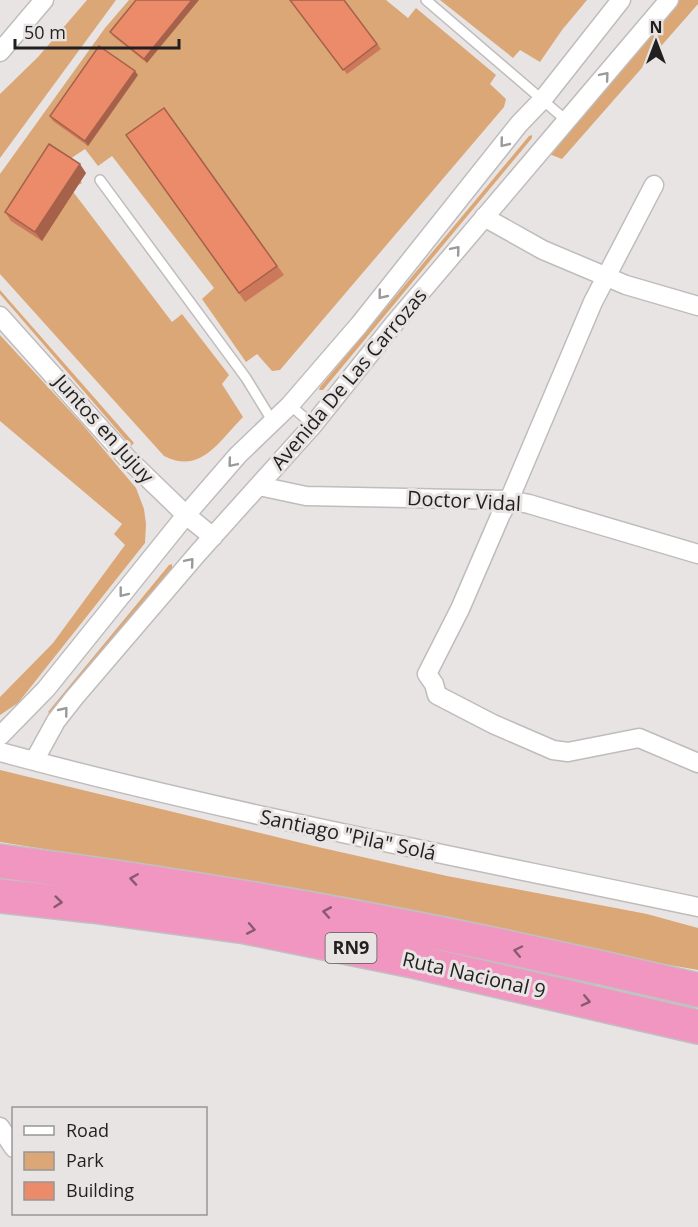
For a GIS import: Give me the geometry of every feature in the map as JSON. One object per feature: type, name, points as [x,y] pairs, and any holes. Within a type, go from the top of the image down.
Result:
[{"type":"highway","name":"Ruta Nacional 9","points":[[0,861],[116,876],[368,920],[698,990]]},
{"type":"highway","name":"Ruta Nacional 9","points":[[0,896],[246,927],[408,960],[698,1027]]},
{"type":"street","points":[[0,52],[44,0]]},
{"type":"street","name":"Avenida De Las Carrozas","points":[[0,736],[46,689],[186,515],[238,455],[290,405],[359,325],[621,0]]},
{"type":"street","name":"Avenida De Las Carrozas","points":[[34,761],[56,721],[68,706],[313,425],[393,325],[669,0]]},
{"type":"street","points":[[654,184],[593,302],[509,500],[460,609],[427,674],[434,684],[437,695],[493,724],[553,750],[568,753],[639,738],[698,763]]},
{"type":"street","points":[[484,217],[543,250],[626,285],[698,306]]},
{"type":"street","name":"Juntos en Jujuy","points":[[0,316],[127,458],[186,515],[213,537]]},
{"type":"street","name":"Doctor Vidal","points":[[259,486],[306,496],[509,500],[698,554]]},
{"type":"street","name":"Santiago \"Pila\" Solá","points":[[0,752],[200,802],[474,862],[698,907]]},
{"type":"street","points":[[0,1127],[12,1145]]},
{"type":"lane","points":[[426,0],[567,121]]},
{"type":"lane","points":[[100,180],[246,378],[273,422]]},
{"type":"lane","points":[[290,405],[313,425]]},
{"type":"green space","points":[[87,0],[116,0],[0,158],[0,94],[38,57]]},
{"type":"green space","points":[[129,0],[386,0],[408,18],[416,8],[496,75],[490,84],[506,99],[504,107],[280,370],[272,371],[257,354],[246,362],[202,299],[214,288],[112,156],[98,166],[85,149],[67,161],[82,183],[71,189],[172,322],[182,314],[229,375],[222,384],[243,417],[208,453],[189,461],[177,461],[164,456],[0,274],[0,174],[105,28]]},
{"type":"green space","points":[[440,0],[587,0],[540,62],[520,50],[513,58]]},
{"type":"green space","points":[[679,0],[698,0],[698,4],[562,159],[544,152]]},
{"type":"green space","points":[[532,135],[532,138],[323,390],[319,390],[529,136]]},
{"type":"green space","points":[[0,290],[134,443],[131,446],[0,294]]},
{"type":"green space","points":[[0,335],[83,425],[136,488],[144,509],[146,524],[145,543],[18,703],[0,715],[0,697],[53,643],[125,545],[114,534],[122,524],[0,421]]},
{"type":"green space","points":[[172,564],[172,568],[50,714],[48,712]]},
{"type":"green space","points":[[0,770],[318,847],[447,876],[647,914],[698,928],[698,970],[617,956],[310,892],[0,842]]},
{"type":"building","points":[[136,0],[192,0],[144,59],[110,32]]},
{"type":"building","points":[[290,0],[344,0],[377,44],[343,70]]},
{"type":"building","points":[[99,46],[135,71],[85,141],[50,116]]},
{"type":"building","points":[[164,108],[277,266],[239,293],[126,135]]},
{"type":"building","points":[[49,144],[80,164],[35,232],[5,212]]}]
